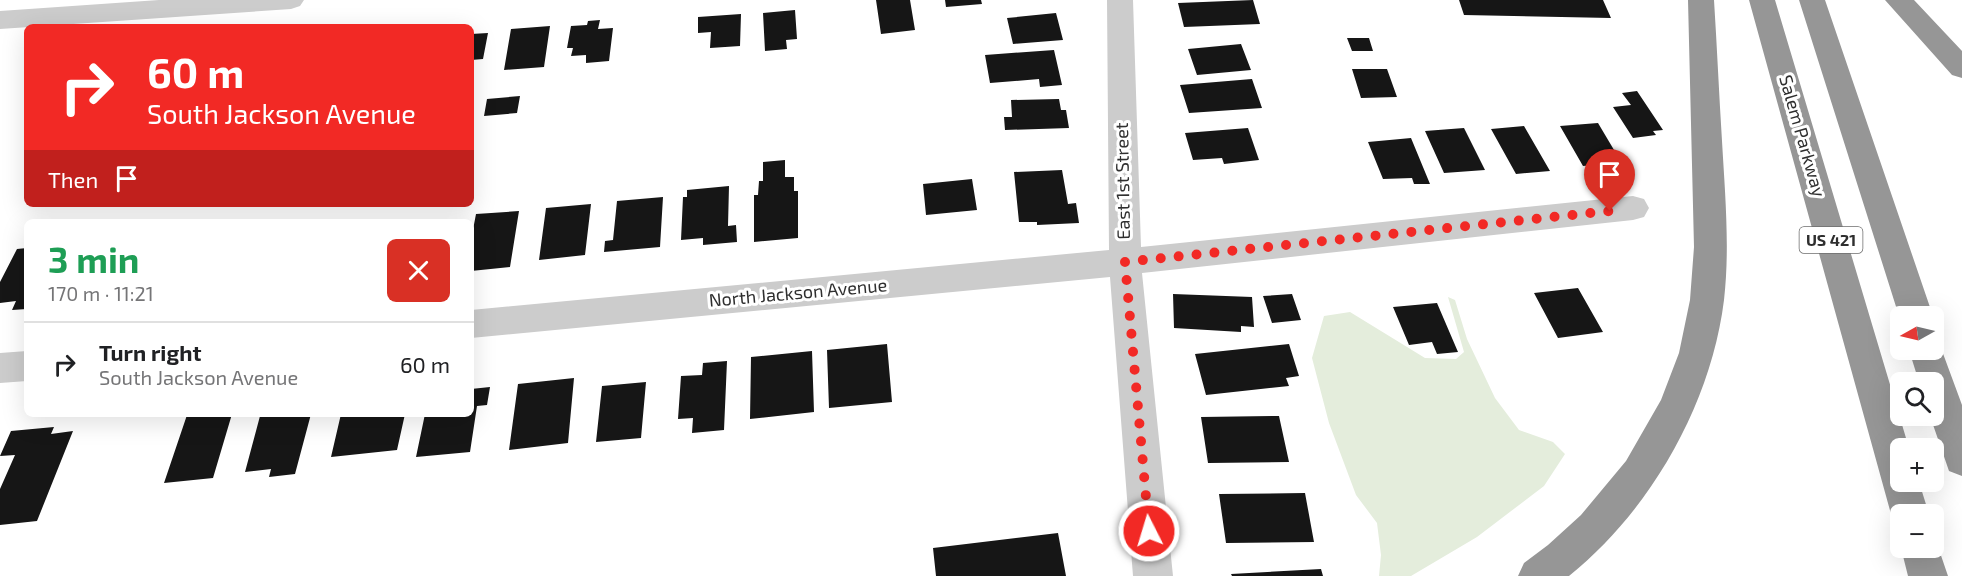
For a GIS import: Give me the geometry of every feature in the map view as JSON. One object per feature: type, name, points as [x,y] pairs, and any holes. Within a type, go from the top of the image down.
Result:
[{"type":"highway","points":[[1538,576],[1582,541],[1641,471],[1666,428],[1685,387],[1698,344],[1707,301],[1710,217],[1701,0]]},
{"type":"highway","name":"Salem Parkway","points":[[1762,0],[1890,443]]},
{"type":"highway","name":"US 421","points":[[1812,0],[1913,306]]},
{"type":"highway","points":[[1898,0],[1962,68]]},
{"type":"highway","points":[[1929,360],[1962,459]]},
{"type":"highway","points":[[1923,558],[1928,576]]},
{"type":"street","points":[[0,20],[291,0]]},
{"type":"street","name":"East 1st Street","points":[[1120,0],[1125,262],[1153,576]]},
{"type":"street","name":"North Jackson Avenue","points":[[474,324],[1125,262],[1634,208]]},
{"type":"street","points":[[0,368],[24,366]]},
{"type":"green space","points":[[1448,297],[1455,300],[1467,339],[1495,398],[1519,430],[1553,442],[1565,454],[1544,486],[1477,537],[1411,576],[1379,576],[1381,555],[1377,523],[1356,495],[1329,423],[1312,358],[1324,316],[1350,312],[1425,358],[1456,359],[1464,352]]},
{"type":"building","points":[[876,0],[910,0],[915,30],[881,34]]},
{"type":"building","points":[[945,0],[981,0],[982,4],[946,7]]},
{"type":"building","points":[[1253,0],[1260,24],[1184,27],[1178,3]]},
{"type":"building","points":[[1459,0],[1603,0],[1611,18],[1464,15]]},
{"type":"building","points":[[795,10],[797,39],[786,40],[787,49],[765,51],[763,13]]},
{"type":"building","points":[[1056,13],[1063,40],[1013,44],[1007,18]]},
{"type":"building","points":[[741,14],[740,46],[710,48],[711,32],[698,33],[698,17]]},
{"type":"building","points":[[600,20],[598,29],[613,28],[609,61],[586,63],[586,55],[571,56],[573,48],[567,48],[571,26],[587,25],[588,21]]},
{"type":"building","points":[[550,26],[544,67],[504,70],[511,29]]},
{"type":"building","points":[[488,33],[483,59],[474,60],[474,34]]},
{"type":"building","points":[[1347,38],[1369,38],[1373,51],[1352,51]]},
{"type":"building","points":[[1241,44],[1251,70],[1197,75],[1188,49]]},
{"type":"building","points":[[1054,50],[1062,85],[1040,87],[1039,79],[990,83],[985,55]]},
{"type":"building","points":[[1352,69],[1387,69],[1397,97],[1361,98]]},
{"type":"building","points":[[1252,79],[1262,108],[1189,113],[1180,85]]},
{"type":"building","points":[[1637,91],[1663,130],[1653,131],[1656,135],[1633,138],[1613,107],[1631,105],[1622,93]]},
{"type":"building","points":[[520,96],[517,113],[484,116],[487,99]]},
{"type":"building","points":[[1059,99],[1061,110],[1066,110],[1069,128],[1005,130],[1004,117],[1012,117],[1011,100]]},
{"type":"building","points":[[1598,123],[1617,155],[1602,156],[1606,164],[1583,166],[1560,126]]},
{"type":"building","points":[[1524,126],[1550,171],[1516,174],[1491,129]]},
{"type":"building","points":[[1248,128],[1259,160],[1224,164],[1222,158],[1193,160],[1185,133]]},
{"type":"building","points":[[1464,128],[1485,170],[1444,173],[1425,131]]},
{"type":"building","points":[[1411,138],[1430,184],[1414,184],[1412,178],[1383,179],[1368,142]]},
{"type":"building","points":[[785,160],[785,177],[794,177],[794,191],[798,191],[798,238],[754,242],[754,195],[758,195],[759,181],[763,181],[763,162]]},
{"type":"building","points":[[1062,170],[1068,204],[1076,203],[1079,223],[1037,225],[1037,222],[1019,222],[1014,172]]},
{"type":"building","points":[[972,179],[977,210],[926,215],[923,184]]},
{"type":"building","points":[[729,186],[728,226],[736,225],[737,242],[703,245],[703,238],[681,240],[683,197],[687,197],[687,190]]},
{"type":"building","points":[[663,197],[660,247],[604,252],[605,241],[613,240],[617,201]]},
{"type":"building","points":[[591,204],[585,255],[539,260],[546,208]]},
{"type":"building","points":[[519,211],[510,267],[474,271],[476,214]]},
{"type":"building","points":[[24,248],[24,309],[12,310],[16,301],[0,303],[0,282],[17,249]]},
{"type":"building","points":[[1578,288],[1603,332],[1558,338],[1534,293]]},
{"type":"building","points":[[1173,294],[1252,297],[1254,327],[1241,326],[1241,332],[1174,328]]},
{"type":"building","points":[[1292,294],[1301,320],[1272,323],[1263,296]]},
{"type":"building","points":[[1437,303],[1458,352],[1437,354],[1432,342],[1409,345],[1393,307]]},
{"type":"building","points":[[887,344],[892,402],[829,408],[827,350]]},
{"type":"building","points":[[1289,344],[1299,376],[1286,378],[1289,386],[1206,395],[1195,354]]},
{"type":"building","points":[[812,351],[814,412],[750,419],[751,357]]},
{"type":"building","points":[[727,361],[724,430],[692,433],[693,418],[678,419],[681,376],[702,375],[703,363]]},
{"type":"building","points":[[574,378],[568,443],[509,450],[518,384]]},
{"type":"building","points":[[646,382],[641,438],[596,442],[602,386]]},
{"type":"building","points":[[490,387],[487,405],[477,406],[470,452],[416,457],[424,417],[474,417],[474,389]]},
{"type":"building","points":[[1279,416],[1289,462],[1208,463],[1201,417]]},
{"type":"building","points":[[186,417],[231,417],[213,478],[164,483]]},
{"type":"building","points":[[260,417],[310,417],[295,474],[269,477],[271,469],[245,472]]},
{"type":"building","points":[[340,417],[404,417],[397,450],[331,457]]},
{"type":"building","points":[[54,427],[51,434],[73,431],[37,521],[0,525],[0,489],[15,455],[0,456],[11,431]]},
{"type":"building","points":[[1305,493],[1314,542],[1226,543],[1219,494]]},
{"type":"building","points":[[1058,533],[1066,576],[936,576],[933,548]]},
{"type":"building","points":[[1321,569],[1323,576],[1232,576],[1231,574]]},
{"type":"route","points":[[1149,531],[1125,262],[1610,211]]}]
